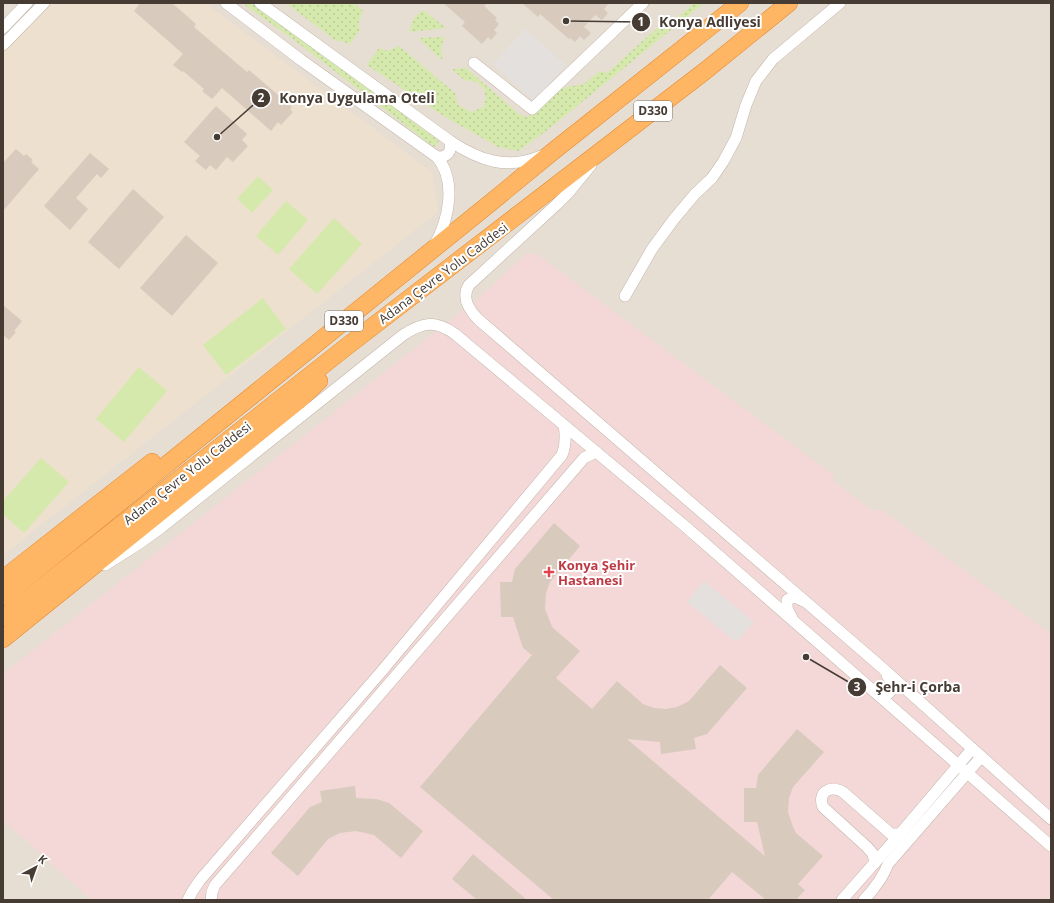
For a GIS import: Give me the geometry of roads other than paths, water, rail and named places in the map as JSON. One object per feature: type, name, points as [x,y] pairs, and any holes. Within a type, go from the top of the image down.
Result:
[{"type":"highway","name":"Adana Çevre Yolu Caddesi","points":[[3,597],[432,251],[551,153],[740,3]]},
{"type":"highway","name":"Adana Çevre Yolu Caddesi","points":[[3,618],[346,347],[602,151],[789,3]]},
{"type":"highway","points":[[3,579],[244,390],[272,370],[317,343]]},
{"type":"highway","points":[[3,638],[75,582],[312,390],[346,347]]},
{"type":"street","points":[[3,28],[27,3]]},
{"type":"street","points":[[3,45],[44,3]]},
{"type":"street","points":[[226,3],[301,60],[437,157],[444,165],[448,189],[448,203],[443,226],[432,251]]},
{"type":"street","points":[[260,3],[450,141],[469,153],[484,159],[502,163],[528,161],[551,153]]},
{"type":"street","points":[[474,63],[532,109],[642,3]]},
{"type":"street","points":[[625,296],[652,249],[674,219],[695,194],[712,178],[723,162],[736,138],[746,105],[756,81],[773,59],[840,3]]},
{"type":"street","points":[[437,157],[446,156],[450,152],[452,148],[450,141]]},
{"type":"street","points":[[602,151],[569,192],[469,285],[465,295],[468,306],[478,320],[809,604],[1051,819]]},
{"type":"street","points":[[75,582],[120,556],[162,527],[403,335],[418,326],[437,324],[450,331],[686,527],[1051,846]]},
{"type":"street","points":[[188,900],[200,880],[380,672],[562,455],[565,448],[566,435],[564,425]]},
{"type":"street","points":[[211,900],[215,885],[584,458],[596,452]]},
{"type":"street","points":[[793,620],[787,608],[787,600],[791,597],[797,598],[809,604]]},
{"type":"street","points":[[872,689],[882,695],[886,695],[892,690],[893,686],[891,681],[879,665]]},
{"type":"street","points":[[842,900],[972,749]]},
{"type":"street","points":[[864,900],[885,873],[888,864],[981,757]]},
{"type":"street","points":[[875,863],[873,854],[823,807],[821,801],[822,796],[827,790],[831,788],[843,792],[891,834],[900,834]]},
{"type":"place","name":"Konya Adliyesi","points":[[566,21]]},
{"type":"place","name":"Konya Uygulama Oteli","points":[[217,137]]},
{"type":"place","name":"Konya Şehir Hastanesi","points":[[549,572]]},
{"type":"place","name":"Şehr-i Çorba","points":[[806,657]]}]
